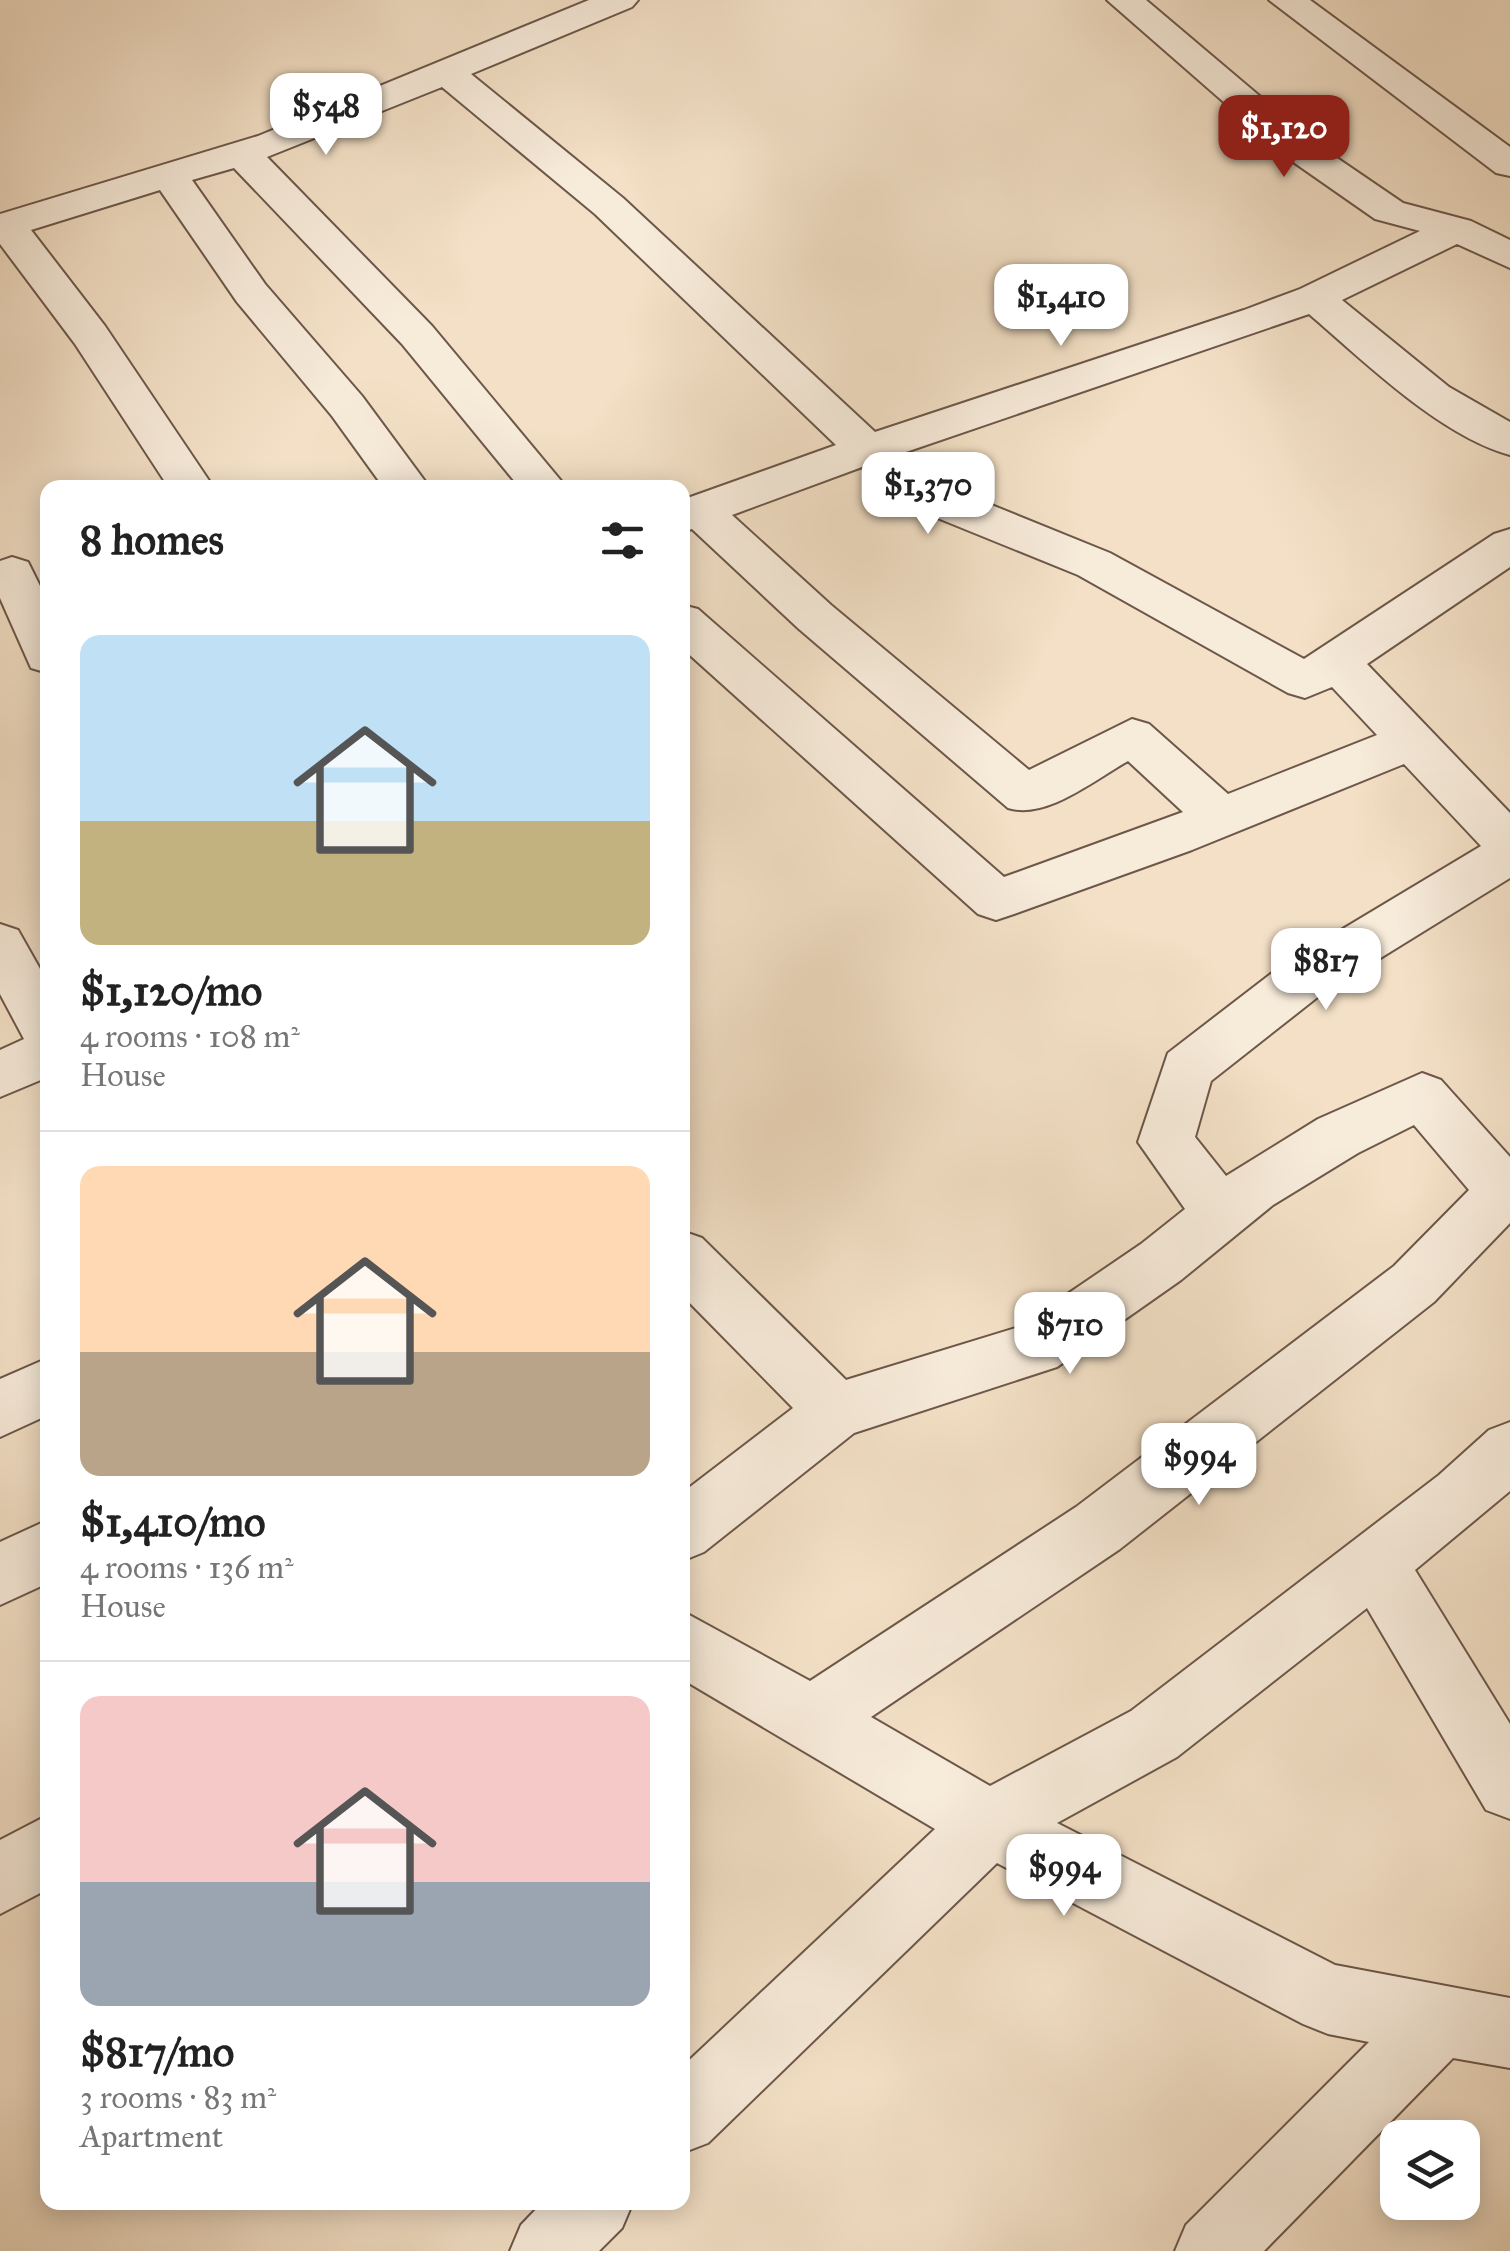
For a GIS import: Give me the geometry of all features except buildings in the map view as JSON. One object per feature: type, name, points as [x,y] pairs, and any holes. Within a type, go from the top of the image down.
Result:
[{"type":"street","points":[[187,480],[90,335],[3,226],[241,153],[620,0]]},
{"type":"street","points":[[1125,0],[1302,152],[1389,212],[1474,194]]},
{"type":"street","points":[[1287,0],[1474,194],[1510,256]]},
{"type":"street","points":[[446,72],[609,206],[868,450],[946,504],[1094,564],[1305,681],[1510,545]]},
{"type":"street","points":[[241,153],[418,335],[500,439],[538,480]]},
{"type":"street","points":[[169,175],[251,292],[347,406],[402,480]]},
{"type":"street","points":[[692,515],[868,450],[1084,380],[1314,298],[1474,194]]},
{"type":"street","points":[[1314,298],[1434,397],[1510,441]]},
{"type":"street","points":[[692,515],[1025,795],[1132,737],[1221,817]]},
{"type":"street","points":[[20,574],[40,633]]},
{"type":"street","points":[[690,628],[996,900],[1412,741]]},
{"type":"street","points":[[1337,662],[1510,845]]},
{"type":"street","points":[[1222,1213],[1166,1142],[1186,1069],[1300,980],[1510,853]]},
{"type":"street","points":[[0,946],[40,1018]]},
{"type":"street","points":[[0,1074],[40,1056]]},
{"type":"street","points":[[690,1525],[836,1411],[1036,1348],[1161,1262],[1252,1188],[1338,1136],[1422,1096],[1506,1187],[1414,1284],[1098,1528],[813,1717]]},
{"type":"street","points":[[690,1264],[836,1411]]},
{"type":"street","points":[[0,1410],[40,1389]]},
{"type":"street","points":[[690,2110],[990,1823],[1154,1734],[1461,1496],[1510,1450]]},
{"type":"street","points":[[0,1576],[40,1554]]},
{"type":"street","points":[[1375,1562],[1510,1786]]},
{"type":"street","points":[[690,1647],[768,1696],[813,1717],[881,1763],[1124,1897],[1328,1999],[1510,2033]]},
{"type":"street","points":[[0,1880],[40,1854]]},
{"type":"street","points":[[1212,2251],[1439,2022]]},
{"type":"street","points":[[547,2251],[588,2210]]}]
